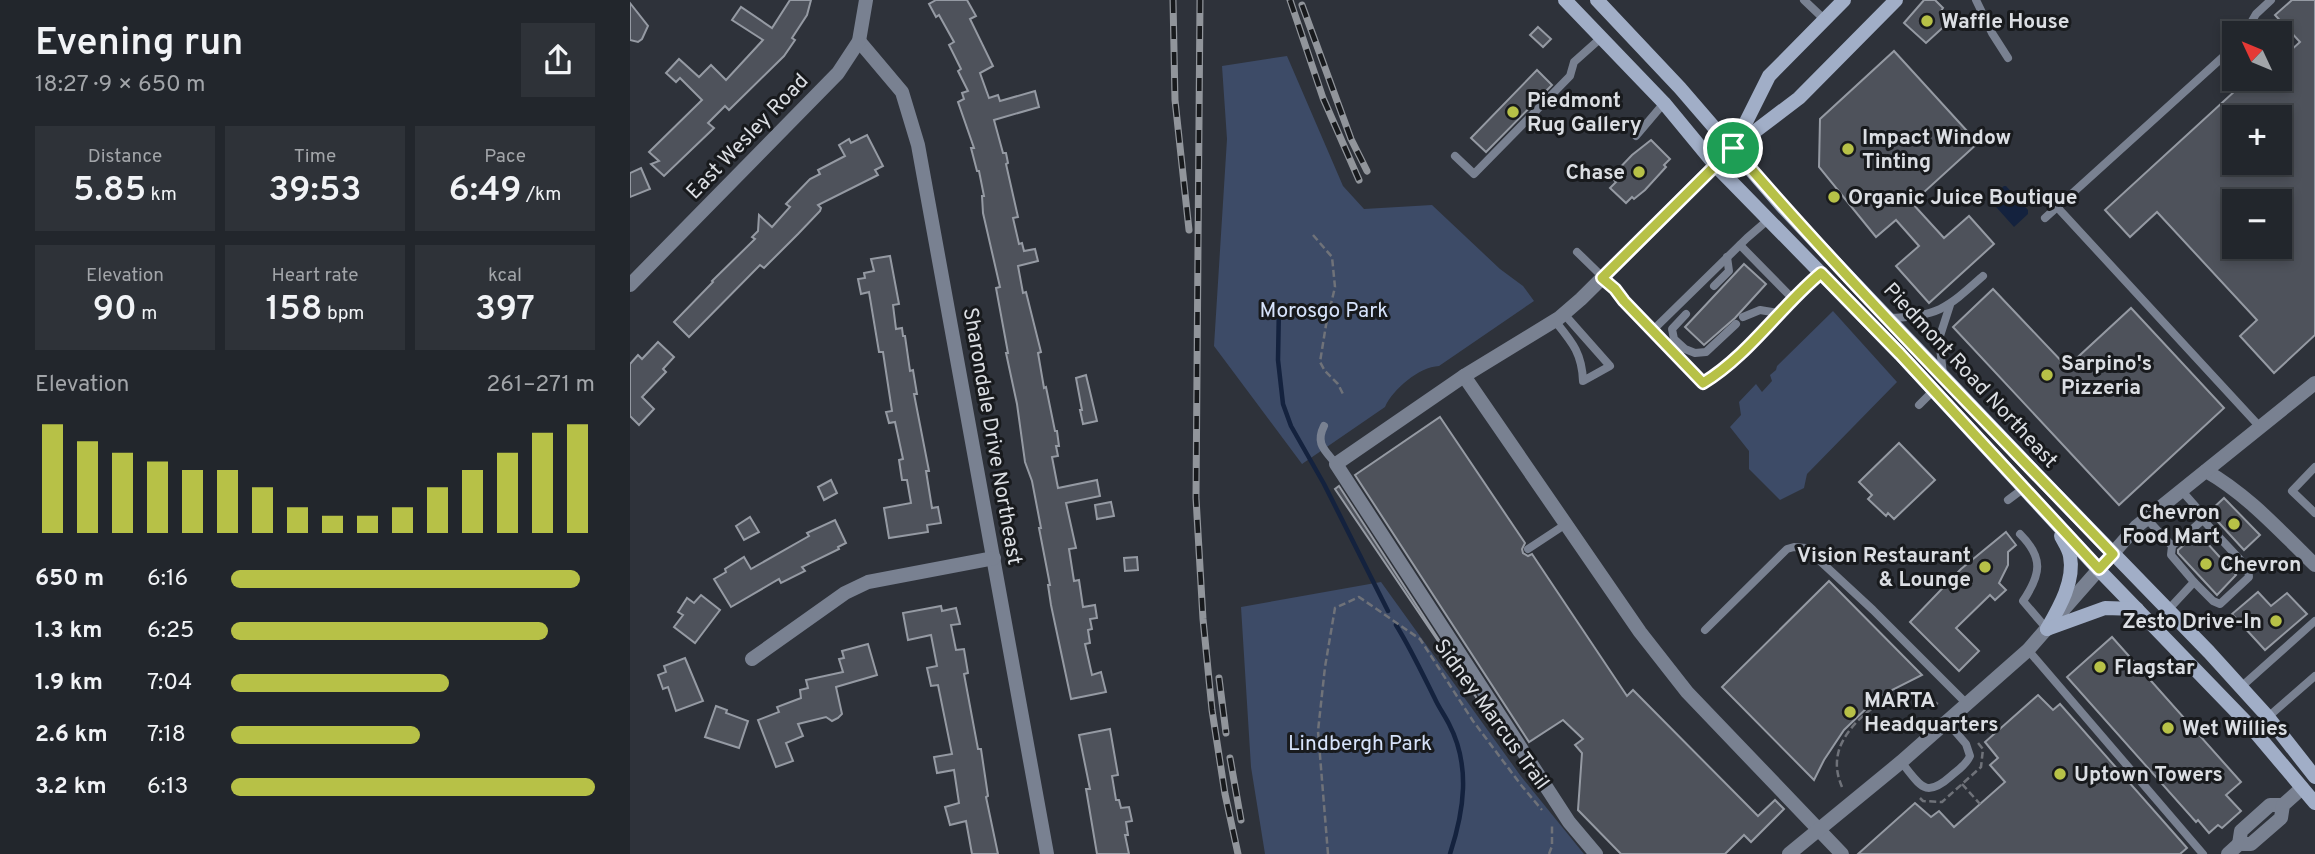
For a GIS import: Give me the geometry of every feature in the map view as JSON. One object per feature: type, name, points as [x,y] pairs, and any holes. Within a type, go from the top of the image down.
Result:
[{"type":"main road","name":"Piedmont Road Northeast","points":[[1565,0],[1664,103],[1716,166],[1821,273],[2250,726],[2315,803]]},
{"type":"main road","name":"Piedmont Road Northeast","points":[[1597,0],[1680,88],[1781,205],[2241,687],[2315,777]]},
{"type":"main road","points":[[1733,148],[1769,76],[1844,0]]},
{"type":"main road","points":[[1733,148],[1799,98],[1896,0]]},
{"type":"main road","points":[[2047,629],[2063,600],[2070,569],[2070,555],[2055,522]]},
{"type":"main road","points":[[2047,629],[2105,608],[2137,609]]},
{"type":"street","name":"East Wesley Road","points":[[630,285],[838,73],[859,41],[866,0]]},
{"type":"street","name":"Sharondale Drive Northeast","points":[[859,41],[902,92],[918,145],[1047,854]]},
{"type":"street","points":[[1596,854],[1569,822],[1336,464],[1464,376],[1560,317],[1733,148]]},
{"type":"street","points":[[1464,376],[1670,673],[1842,854]]},
{"type":"street","points":[[1789,854],[1968,705],[2028,650],[2146,518],[2315,383]]},
{"type":"street","points":[[2206,471],[2250,501],[2315,565]]},
{"type":"street","points":[[752,659],[845,593],[868,582],[994,558]]},
{"type":"street","points":[[2228,854],[2239,844],[2241,831],[2270,805],[2283,805],[2302,788]]},
{"type":"lane","points":[[1606,0],[1618,21]]},
{"type":"lane","points":[[1804,0],[1825,20]]},
{"type":"lane","points":[[1976,0],[2008,58]]},
{"type":"lane","points":[[2252,21],[2272,0]]},
{"type":"lane","points":[[1455,156],[1474,174],[1570,76],[1574,62],[1601,37]]},
{"type":"lane","points":[[2045,218],[2222,58]]},
{"type":"lane","points":[[1636,136],[1664,103]]},
{"type":"lane","points":[[2057,207],[2260,427]]},
{"type":"lane","points":[[1653,330],[1769,219]]},
{"type":"lane","points":[[1740,245],[1793,299]]},
{"type":"lane","points":[[1577,252],[1703,383],[1729,366],[1778,313],[1821,273]]},
{"type":"lane","points":[[1714,286],[1728,271],[1727,257]]},
{"type":"lane","points":[[1888,318],[1919,317],[1950,305],[1983,276]]},
{"type":"lane","points":[[1944,377],[1939,339],[1950,305]]},
{"type":"lane","points":[[1743,317],[1760,310],[1778,313]]},
{"type":"lane","points":[[1686,314],[1672,328],[1674,339],[1685,349],[1695,353],[1706,352],[1736,324]]},
{"type":"lane","points":[[1560,317],[1610,366],[1583,381],[1583,364],[1560,317]]},
{"type":"lane","points":[[1919,404],[1933,391]]},
{"type":"lane","points":[[1324,426],[1319,436],[1322,448],[1336,464]]},
{"type":"lane","points":[[2315,467],[2292,491],[2315,513]]},
{"type":"lane","points":[[2008,500],[2024,488]]},
{"type":"lane","points":[[2181,490],[2204,516],[2203,520],[2248,568],[2249,577],[2220,604],[2213,601],[2194,582],[2171,555],[2172,547],[2203,520]]},
{"type":"lane","points":[[2146,518],[2172,547]]},
{"type":"lane","points":[[1528,549],[1566,524]]},
{"type":"lane","points":[[2020,534],[2030,544],[2039,564],[2034,585],[2023,601],[2047,629]]},
{"type":"lane","points":[[1705,630],[1787,549],[1806,548],[1873,610],[1968,705]]},
{"type":"lane","points":[[2168,610],[2194,582]]},
{"type":"lane","points":[[2241,687],[2315,621]]},
{"type":"lane","points":[[2028,650],[2203,854]]},
{"type":"lane","points":[[2268,717],[2315,676]]},
{"type":"lane","points":[[1901,762],[1924,787],[1933,789],[1940,786],[1966,763],[1970,756],[1966,744],[1947,722]]},
{"type":"path","points":[[1313,235],[1332,257],[1335,287],[1320,362],[1344,396]]},
{"type":"path","name":"Sidney Marcus Trail","points":[[1328,854],[1318,731],[1325,667],[1335,608],[1359,597],[1420,639],[1473,721],[1545,813]]},
{"type":"path","points":[[1842,787],[1836,764],[1839,749],[1859,718],[1887,700],[1901,695],[1913,694],[1938,704]]},
{"type":"path","points":[[1962,784],[1980,804]]},
{"type":"path","points":[[1549,854],[1552,846],[1552,822]]},
{"type":"green space","name":"Morosgo Park","points":[[1287,56],[1343,186],[1364,209],[1432,205],[1500,269],[1523,286],[1534,301],[1439,366],[1415,375],[1394,393],[1385,407],[1302,464],[1214,346],[1227,139],[1222,66]]},
{"type":"green space","points":[[1833,311],[1897,382],[1807,474],[1804,488],[1780,500],[1749,469],[1749,451],[1730,427],[1741,415],[1739,402],[1756,384],[1762,392],[1772,381],[1770,375],[1777,366]]},
{"type":"green space","name":"Lindbergh Park","points":[[1381,582],[1520,775],[1584,854],[1265,854],[1251,767],[1241,607]]},
{"type":"shaded area","points":[[2004,186],[2028,210],[2028,214],[2014,227],[1989,199]]},
{"type":"building","points":[[790,0],[811,0],[807,15],[792,38],[795,40],[784,56],[729,110],[725,106],[708,123],[714,128],[664,176],[651,164],[659,161],[649,152],[702,100],[680,78],[676,82],[666,73],[679,59],[699,77],[711,65],[726,80],[763,40],[732,20],[741,7],[772,28]]},
{"type":"building","points":[[936,0],[967,0],[976,16],[970,19],[993,66],[980,73],[989,98],[998,95],[1000,101],[1035,91],[1039,107],[994,120],[1003,153],[1006,153],[1018,217],[1013,218],[1019,244],[1022,243],[1024,251],[1035,249],[1038,261],[1018,266],[1023,293],[1026,292],[1041,352],[1038,353],[1044,388],[1046,387],[1057,431],[1058,456],[1052,457],[1058,488],[1097,480],[1100,496],[1066,503],[1076,548],[1069,549],[1074,581],[1079,580],[1083,607],[1095,605],[1097,618],[1090,619],[1090,643],[1085,644],[1092,675],[1101,672],[1106,692],[1071,699],[1051,605],[1041,528],[1032,481],[1025,462],[1006,353],[996,288],[1000,287],[983,213],[984,196],[971,148],[974,148],[958,102],[964,99],[962,93],[968,91],[949,45],[954,42],[939,15],[936,17],[929,4]]},
{"type":"building","name":"Waffle House","points":[[1924,0],[1935,0],[1943,8],[1941,11],[1951,20],[1926,43],[1904,23]]},
{"type":"building","points":[[2292,0],[2315,0],[2315,335],[2274,373],[2240,336],[2257,320],[2157,212],[2130,237],[2105,210],[2235,91],[2292,91],[2292,49],[2300,42],[2292,33],[2292,21],[2281,21],[2275,15]]},
{"type":"building","points":[[630,3],[648,26],[638,42],[630,40]]},
{"type":"building","points":[[1538,27],[1551,39],[1543,47],[1530,35]]},
{"type":"building","points":[[1894,51],[1978,143],[1912,203],[1944,238],[1969,216],[1994,244],[1929,303],[1896,266],[1919,246],[1896,220],[1876,237],[1819,167],[1820,119]]},
{"type":"building","name":"Piedmont Rug Gallery","points":[[1537,70],[1552,85],[1486,152],[1471,138]]},
{"type":"building","points":[[867,135],[883,166],[875,170],[878,175],[818,205],[820,211],[798,234],[764,268],[760,265],[689,337],[674,322],[755,239],[752,237],[758,231],[759,215],[772,227],[790,207],[786,204],[810,179],[820,174],[818,170],[845,156],[839,145],[849,139],[851,143]]},
{"type":"building","name":"Chase","points":[[1651,140],[1670,159],[1645,190],[1626,203],[1610,188],[1616,182],[1611,177]]},
{"type":"building","points":[[641,168],[650,189],[630,197],[630,173]]},
{"type":"building","points":[[890,256],[899,304],[893,305],[896,329],[902,328],[910,371],[913,370],[917,394],[914,394],[929,471],[926,471],[932,508],[938,507],[941,523],[927,525],[928,532],[889,538],[884,508],[911,503],[907,480],[902,480],[899,460],[903,459],[895,422],[889,423],[886,412],[892,411],[883,352],[879,352],[869,292],[861,294],[858,279],[865,278],[864,273],[874,271],[871,259]]},
{"type":"building","points":[[1744,264],[1766,284],[1735,318],[1704,345],[1685,327]]},
{"type":"building","points":[[1993,289],[2067,367],[2131,308],[2224,408],[2119,505],[1953,327]]},
{"type":"building","points":[[658,342],[674,357],[663,369],[666,372],[642,397],[654,409],[639,425],[630,416],[630,364],[638,355],[642,359]]},
{"type":"building","points":[[1086,375],[1097,421],[1083,424],[1076,378]]},
{"type":"building","points":[[1440,417],[1525,543],[1523,553],[1528,556],[1532,554],[1627,696],[1633,690],[1758,816],[1775,800],[1784,809],[1751,842],[1744,835],[1725,854],[1621,854],[1578,810],[1582,753],[1575,745],[1583,739],[1563,720],[1529,742],[1355,475]]},
{"type":"building","points":[[1899,443],[1935,480],[1894,519],[1888,513],[1886,516],[1868,499],[1872,495],[1859,482]]},
{"type":"building","points":[[831,480],[837,493],[824,500],[818,487]]},
{"type":"building","points":[[1339,486],[1482,706],[1335,489]]},
{"type":"building","name":"Chevron Food Mart","points":[[2224,498],[2260,535],[2244,550],[2209,512]]},
{"type":"building","points":[[1111,502],[1114,516],[1097,519],[1095,505]]},
{"type":"building","points":[[750,517],[759,532],[744,540],[736,526]]},
{"type":"building","points":[[835,520],[846,543],[838,547],[839,549],[802,567],[805,571],[781,583],[779,579],[731,607],[714,579],[726,572],[725,569],[744,557],[751,569],[809,536],[807,533]]},
{"type":"building","points":[[2006,532],[2016,545],[2008,552],[2008,565],[1999,583],[2006,590],[1995,600],[1990,595],[1956,628],[1979,651],[1959,671],[1910,622],[1961,569]]},
{"type":"building","name":"Chevron","points":[[2198,533],[2236,575],[2217,595],[2178,553],[2178,550]]},
{"type":"building","points":[[1137,557],[1138,570],[1125,571],[1124,558]]},
{"type":"building","points":[[1829,581],[1922,675],[1873,702],[1844,730],[1814,780],[1722,687]]},
{"type":"building","name":"Zesto Drive-In","points":[[2258,592],[2271,606],[2287,593],[2307,614],[2265,650],[2232,614]]},
{"type":"building","points":[[701,595],[720,610],[695,643],[674,627],[683,615],[678,612],[687,598],[694,603]]},
{"type":"building","points":[[941,606],[942,611],[956,608],[960,624],[951,625],[956,650],[964,649],[968,673],[964,674],[978,749],[981,749],[986,797],[998,854],[972,854],[966,821],[950,825],[945,807],[959,803],[954,770],[937,773],[934,757],[952,754],[938,685],[931,686],[927,668],[937,666],[931,635],[908,640],[903,613]]},
{"type":"building","points":[[2112,637],[2241,782],[2226,795],[2241,811],[2222,828],[2218,825],[2209,833],[2198,820],[2196,822],[2067,677]]},
{"type":"building","points":[[868,644],[877,675],[836,687],[842,714],[832,721],[826,717],[798,724],[803,736],[786,743],[793,761],[776,767],[758,720],[779,712],[777,707],[801,698],[800,690],[808,688],[806,680],[843,672],[839,659],[844,658],[842,651]]},
{"type":"building","points":[[685,658],[703,701],[676,711],[668,687],[663,689],[658,675],[666,672],[664,666]]},
{"type":"building","name":"Uptown Towers","points":[[2038,695],[2053,710],[2060,704],[2187,848],[2180,854],[1858,854],[1915,803],[1931,817],[1939,811],[1954,827],[2005,782],[1990,765],[1998,758],[1985,742]]},
{"type":"building","points":[[716,706],[748,721],[739,748],[705,737]]},
{"type":"building","points":[[1110,729],[1118,775],[1112,776],[1116,800],[1119,800],[1121,808],[1129,807],[1132,821],[1126,822],[1128,835],[1125,835],[1129,854],[1097,854],[1086,789],[1090,789],[1079,735]]},
{"type":"waterway","points":[[1279,305],[1278,360],[1283,404],[1291,426],[1324,484],[1388,611]]},
{"type":"waterway","points":[[1396,625],[1449,724],[1460,756],[1463,772],[1462,805],[1450,854]]},
{"type":"railway","points":[[1173,0],[1175,100],[1189,230]]},
{"type":"railway","points":[[1200,0],[1196,498],[1203,619],[1212,710],[1225,794],[1238,854]]},
{"type":"railway","points":[[1290,0],[1323,98],[1359,180]]},
{"type":"railway","points":[[1302,5],[1351,139],[1367,171]]},
{"type":"railway","points":[[1219,678],[1226,733]]},
{"type":"railway","points":[[1230,758],[1241,820]]},
{"type":"place","name":"Waffle House","points":[[1927,21]]},
{"type":"place","name":"Piedmont Rug Gallery","points":[[1513,112]]},
{"type":"place","name":"Impact Window Tinting","points":[[1848,149]]},
{"type":"place","name":"Chase","points":[[1639,172]]},
{"type":"place","name":"Organic Juice Boutique","points":[[1834,197]]},
{"type":"place","name":"Sarpino's Pizzeria","points":[[2047,375]]},
{"type":"place","name":"Chevron Food Mart","points":[[2234,524]]},
{"type":"place","name":"Chevron","points":[[2206,564]]},
{"type":"place","name":"Vision Restaurant & Lounge","points":[[1985,567]]},
{"type":"place","name":"Zesto Drive-In","points":[[2276,621]]},
{"type":"place","name":"Flagstar","points":[[2100,667]]},
{"type":"place","name":"MARTA Headquarters","points":[[1850,712]]},
{"type":"place","name":"Wet Willies","points":[[2168,728]]},
{"type":"place","name":"Uptown Towers","points":[[2060,774]]},
{"type":"route","points":[[1733,148],[1781,205],[2113,554],[2099,569],[1900,354],[1821,273],[1800,290],[1729,366],[1703,383],[1602,278],[1733,148]]}]
